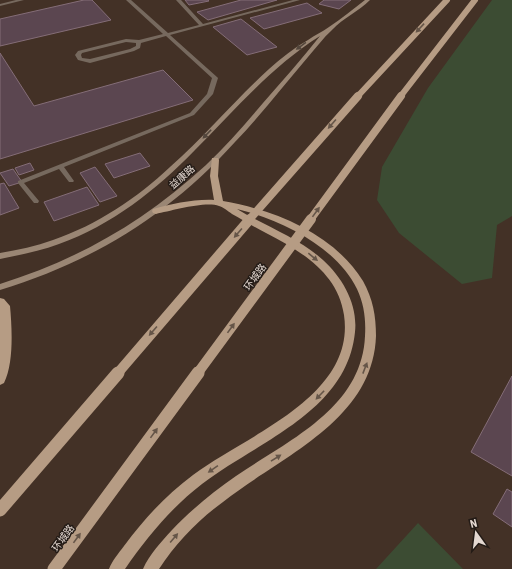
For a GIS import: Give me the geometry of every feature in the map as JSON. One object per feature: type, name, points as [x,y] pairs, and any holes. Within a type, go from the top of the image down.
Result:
[{"type":"main road","name":"益康路","points":[[0,256],[30,250],[67,239],[95,226],[119,211],[146,192],[175,166],[268,71],[368,0]]},
{"type":"main road","points":[[0,510],[305,155],[390,60],[447,0]]},
{"type":"main road","name":"环城路","points":[[54,569],[410,84],[475,0]]},
{"type":"main road","name":"益康路","points":[[0,287],[32,278],[62,266],[113,238],[156,211],[180,193],[215,160],[334,25]]},
{"type":"main road","points":[[215,160],[214,176],[219,202]]},
{"type":"main road","points":[[116,569],[153,520],[182,492],[230,457],[291,419],[314,401],[324,391],[340,368],[348,344],[350,321],[347,304],[340,288],[326,269],[300,247],[219,202]]},
{"type":"main road","points":[[150,569],[174,538],[201,510],[243,478],[307,437],[333,416],[354,390],[362,377],[370,352],[372,327],[369,306],[360,286],[342,262],[313,238],[286,223],[258,212],[219,202],[156,211]]},
{"type":"main road","points":[[0,302],[5,306],[6,332],[5,357],[0,380]]},
{"type":"street","points":[[0,5],[22,0]]},
{"type":"street","points":[[36,202],[20,182],[192,114],[210,94],[215,78],[128,0]]},
{"type":"street","points":[[178,0],[202,25]]},
{"type":"street","points":[[139,42],[138,47],[132,50],[90,61],[80,59],[78,55],[80,52],[126,40],[139,42],[294,0]]},
{"type":"street","points":[[60,166],[71,181]]},
{"type":"green space","points":[[492,0],[512,0],[512,216],[497,225],[492,278],[462,284],[399,233],[377,200],[382,167],[428,88]]},
{"type":"green space","points":[[418,523],[463,569],[376,569]]},
{"type":"building","points":[[84,0],[92,0],[111,20],[0,46],[0,19]]},
{"type":"building","points":[[185,0],[208,0],[209,1],[189,5]]},
{"type":"building","points":[[241,0],[277,0],[208,20],[197,12]]},
{"type":"building","points":[[324,0],[351,0],[339,9],[319,4]]},
{"type":"building","points":[[307,3],[322,13],[264,29],[250,18]]},
{"type":"building","points":[[241,19],[277,47],[247,55],[213,27]]},
{"type":"building","points":[[0,53],[34,106],[163,70],[193,100],[0,159]]},
{"type":"building","points":[[140,153],[150,166],[114,178],[105,164]]},
{"type":"building","points":[[30,163],[34,170],[19,175],[15,168]]},
{"type":"building","points":[[95,167],[117,196],[100,202],[80,173]]},
{"type":"building","points":[[13,169],[22,182],[9,186],[0,173]]},
{"type":"building","points":[[4,183],[19,208],[0,215],[0,184]]},
{"type":"building","points":[[87,187],[99,205],[54,221],[44,202]]},
{"type":"building","points":[[512,376],[512,476],[471,452]]},
{"type":"building","points":[[507,489],[512,492],[512,527],[493,514]]}]
